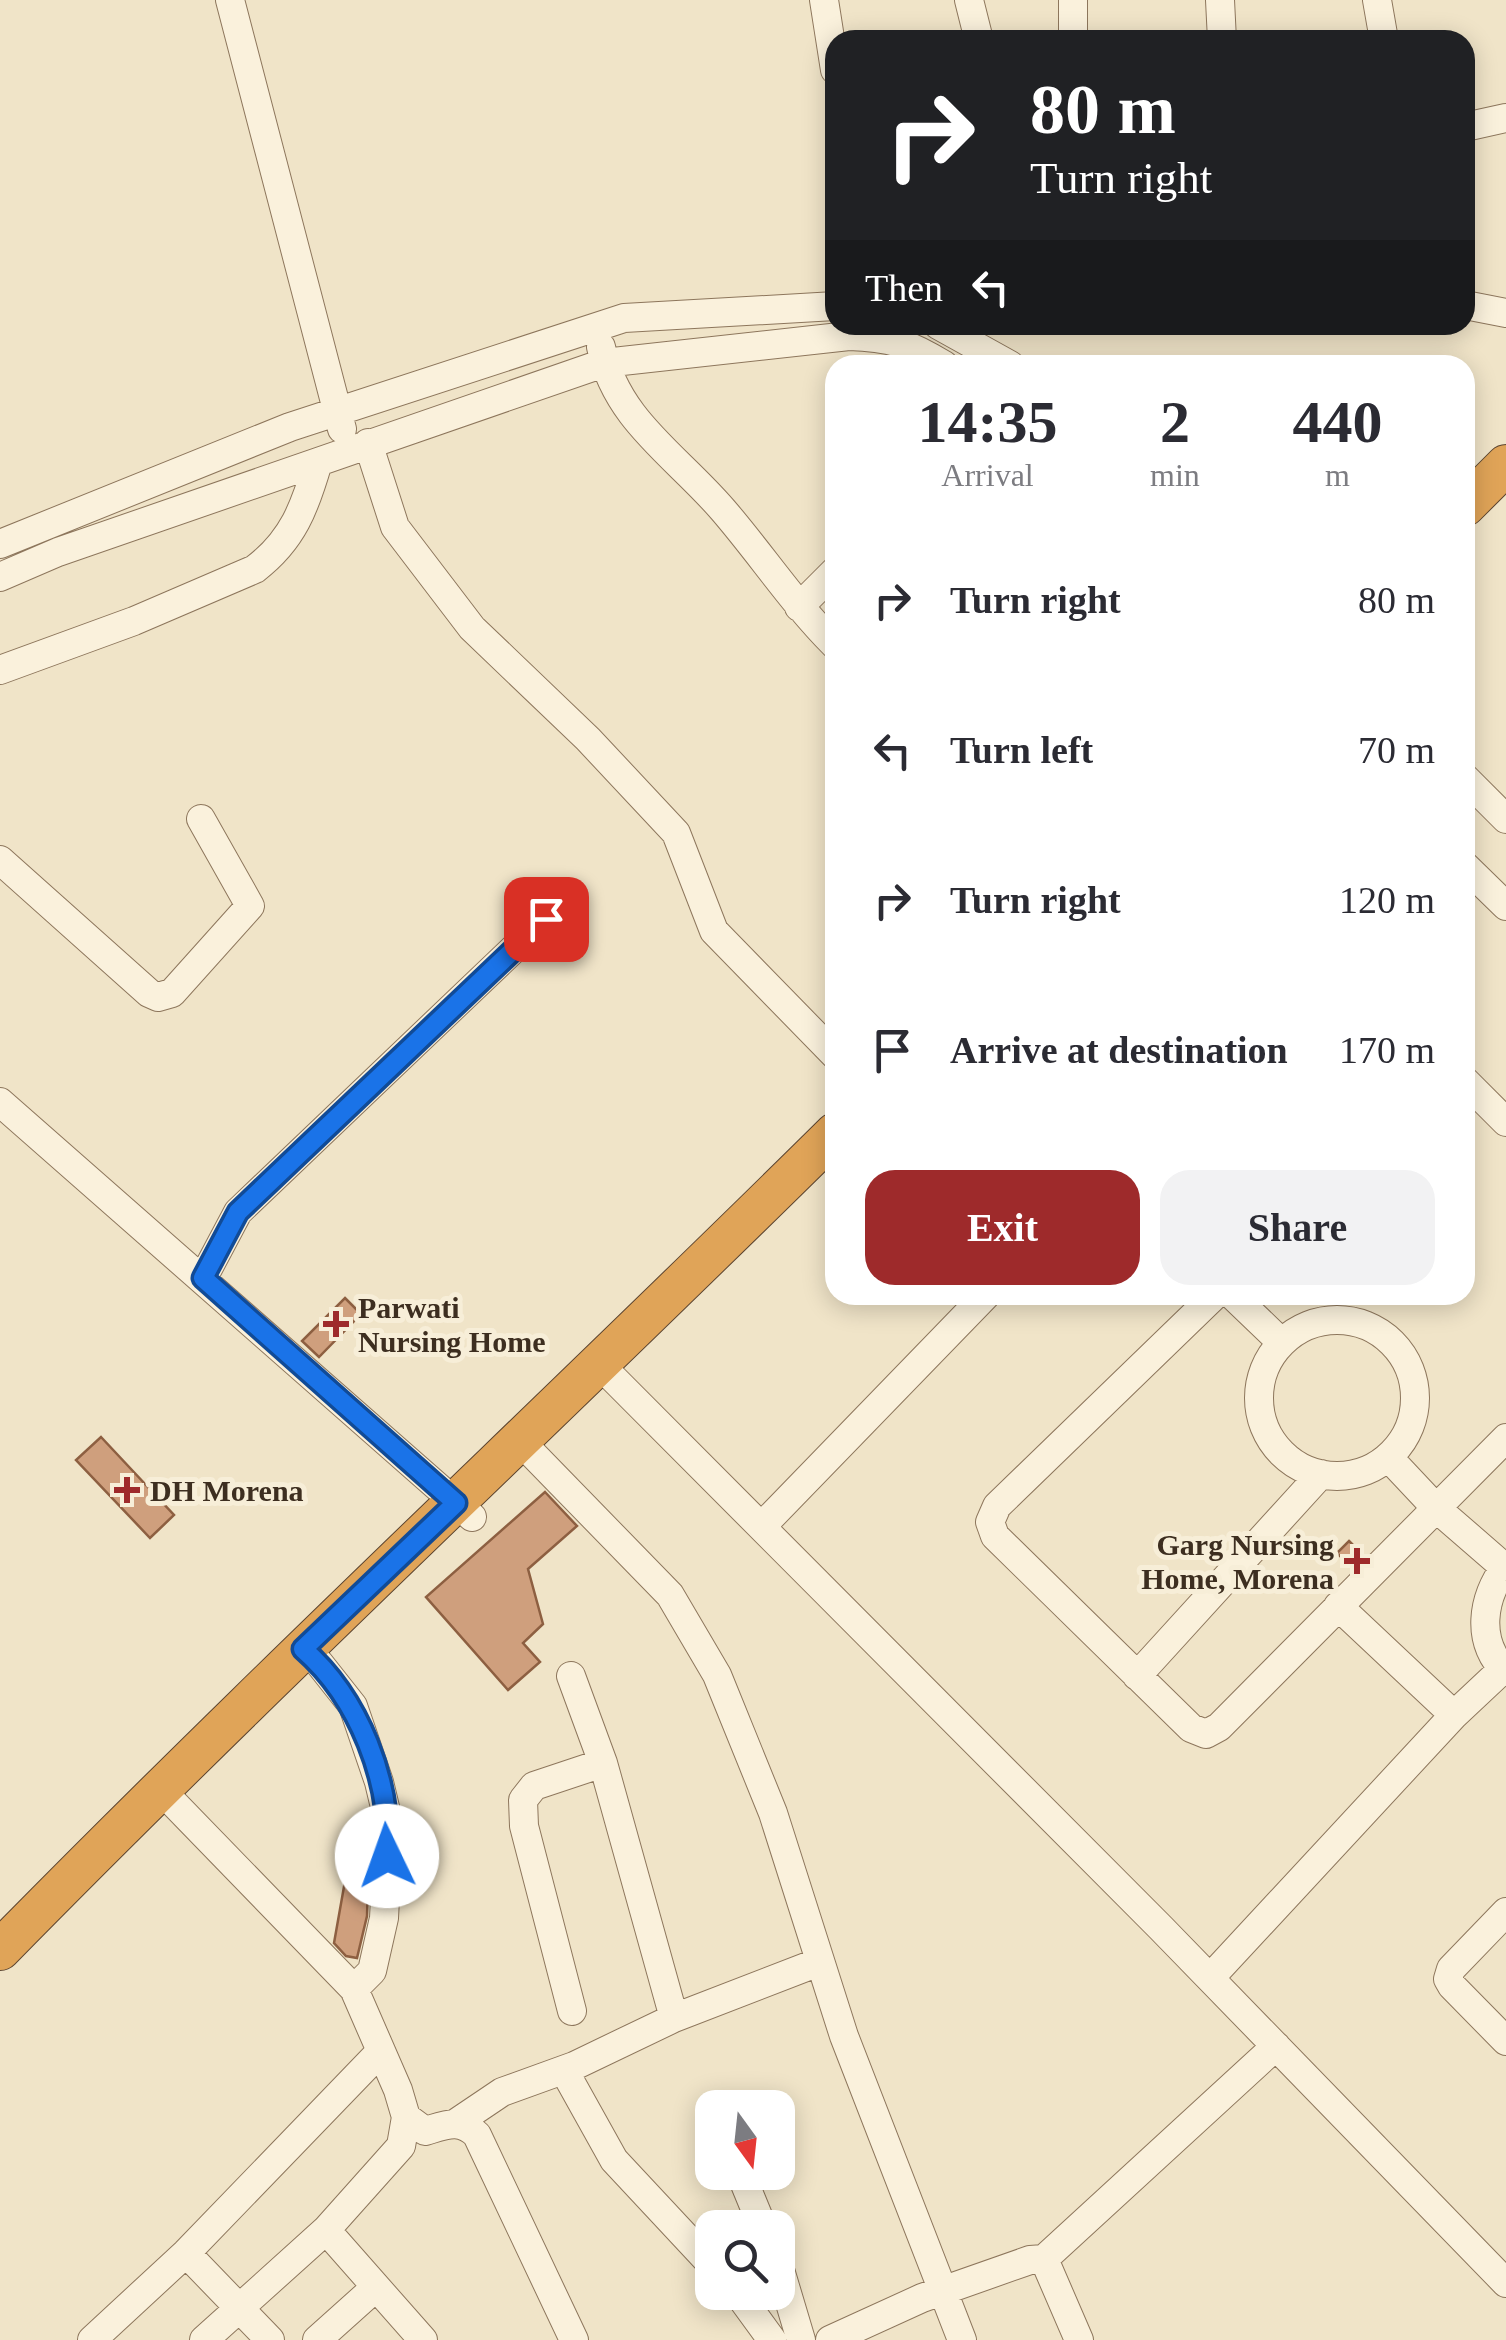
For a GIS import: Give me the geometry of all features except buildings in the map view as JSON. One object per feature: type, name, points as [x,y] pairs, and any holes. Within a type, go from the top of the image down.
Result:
[{"type":"highway","points":[[1475,496],[1506,465]]},
{"type":"highway","points":[[1475,527],[1506,496]]},
{"type":"highway","points":[[607,1372],[825,1143]]},
{"type":"highway","points":[[0,1950],[169,1796],[607,1372],[825,1174]]},
{"type":"highway","points":[[0,1980],[169,1796]]},
{"type":"street","points":[[230,0],[336,412],[358,447],[396,527],[472,628],[588,739],[676,832],[714,931],[825,1046]]},
{"type":"street","points":[[824,0],[829,30]]},
{"type":"street","points":[[968,0],[976,30]]},
{"type":"street","points":[[1073,0],[1073,30]]},
{"type":"street","points":[[1220,0],[1222,30]]},
{"type":"street","points":[[1377,0],[1382,30]]},
{"type":"street","points":[[1475,125],[1506,118]]},
{"type":"street","points":[[0,544],[290,427],[624,318],[825,306]]},
{"type":"street","points":[[1475,307],[1506,313]]},
{"type":"street","points":[[597,326],[604,363],[634,421],[721,508],[825,634]]},
{"type":"street","points":[[0,577],[58,552],[604,363],[857,335]]},
{"type":"street","points":[[894,335],[928,355]]},
{"type":"street","points":[[956,335],[992,355]]},
{"type":"street","points":[[0,670],[134,621],[255,569],[272,556],[297,525],[318,462]]},
{"type":"street","points":[[799,607],[825,581]]},
{"type":"street","points":[[1475,788],[1506,819]]},
{"type":"street","points":[[0,860],[158,997],[172,994],[250,906],[201,819]]},
{"type":"street","points":[[1475,876],[1506,906]]},
{"type":"street","points":[[203,1278],[238,1212],[546,919]]},
{"type":"street","points":[[1475,1090],[1506,1122]]},
{"type":"street","points":[[0,1102],[464,1510]]},
{"type":"street","points":[[762,1526],[976,1305]]},
{"type":"street","points":[[1193,1305],[997,1506],[990,1522],[995,1536],[1191,1728],[1206,1734],[1219,1727],[1506,1438]]},
{"type":"street","points":[[1242,1305],[1281,1342]]},
{"type":"street","points":[[1318,1321],[1360,1321],[1396,1343],[1416,1380],[1413,1422],[1389,1458],[1359,1474],[1320,1474],[1292,1463],[1269,1438],[1258,1405],[1262,1371],[1281,1342],[1318,1321]]},
{"type":"street","points":[[607,1372],[1210,1978],[1506,2283]]},
{"type":"street","points":[[528,1449],[670,1595],[718,1675],[773,1813],[844,2036],[962,2340]]},
{"type":"street","points":[[1210,1978],[1454,1715],[1504,1670],[1495,1661],[1484,1629],[1487,1596],[1498,1561],[1436,1508],[1389,1458]]},
{"type":"street","points":[[1137,1676],[1320,1474]]},
{"type":"street","points":[[1338,1606],[1454,1715]]},
{"type":"street","points":[[311,1656],[352,1706],[380,1782],[389,1824],[384,1918],[372,1970],[354,1989]]},
{"type":"street","points":[[571,1676],[603,1763],[674,2018]]},
{"type":"street","points":[[572,2011],[524,1826],[522,1800],[534,1786],[603,1763]]},
{"type":"street","points":[[169,1796],[354,1989],[411,2131]]},
{"type":"street","points":[[1506,1912],[1451,1969],[1448,1978],[1506,2041]]},
{"type":"street","points":[[204,2340],[326,2230],[411,2131],[456,2123],[502,2092],[574,2066],[674,2018],[819,1962]]},
{"type":"street","points":[[830,2340],[922,2298],[1030,2260],[1044,2259],[1276,2046]]},
{"type":"street","points":[[92,2340],[186,2253],[382,2051]]},
{"type":"street","points":[[574,2066],[570,2081],[614,2160],[695,2247]]},
{"type":"street","points":[[456,2123],[468,2126],[477,2135],[574,2340]]},
{"type":"street","points":[[326,2230],[423,2340]]},
{"type":"street","points":[[186,2253],[270,2340]]},
{"type":"street","points":[[1044,2259],[1079,2340]]},
{"type":"street","points":[[316,2340],[376,2286]]},
{"type":"street","points":[[750,2310],[772,2340]]},
{"type":"street","points":[[791,2310],[800,2340]]},
{"type":"place","name":"Parwati Nursing Home","points":[[336,1324]]},
{"type":"place","name":"DH Morena","points":[[127,1490]]},
{"type":"place","name":"Garg Nursing Home, Morena","points":[[1357,1561]]},
{"type":"route","points":[[387,1856],[389,1824],[380,1782],[352,1706],[319,1663],[303,1649],[456,1503],[203,1278],[238,1212],[546,919]]}]
